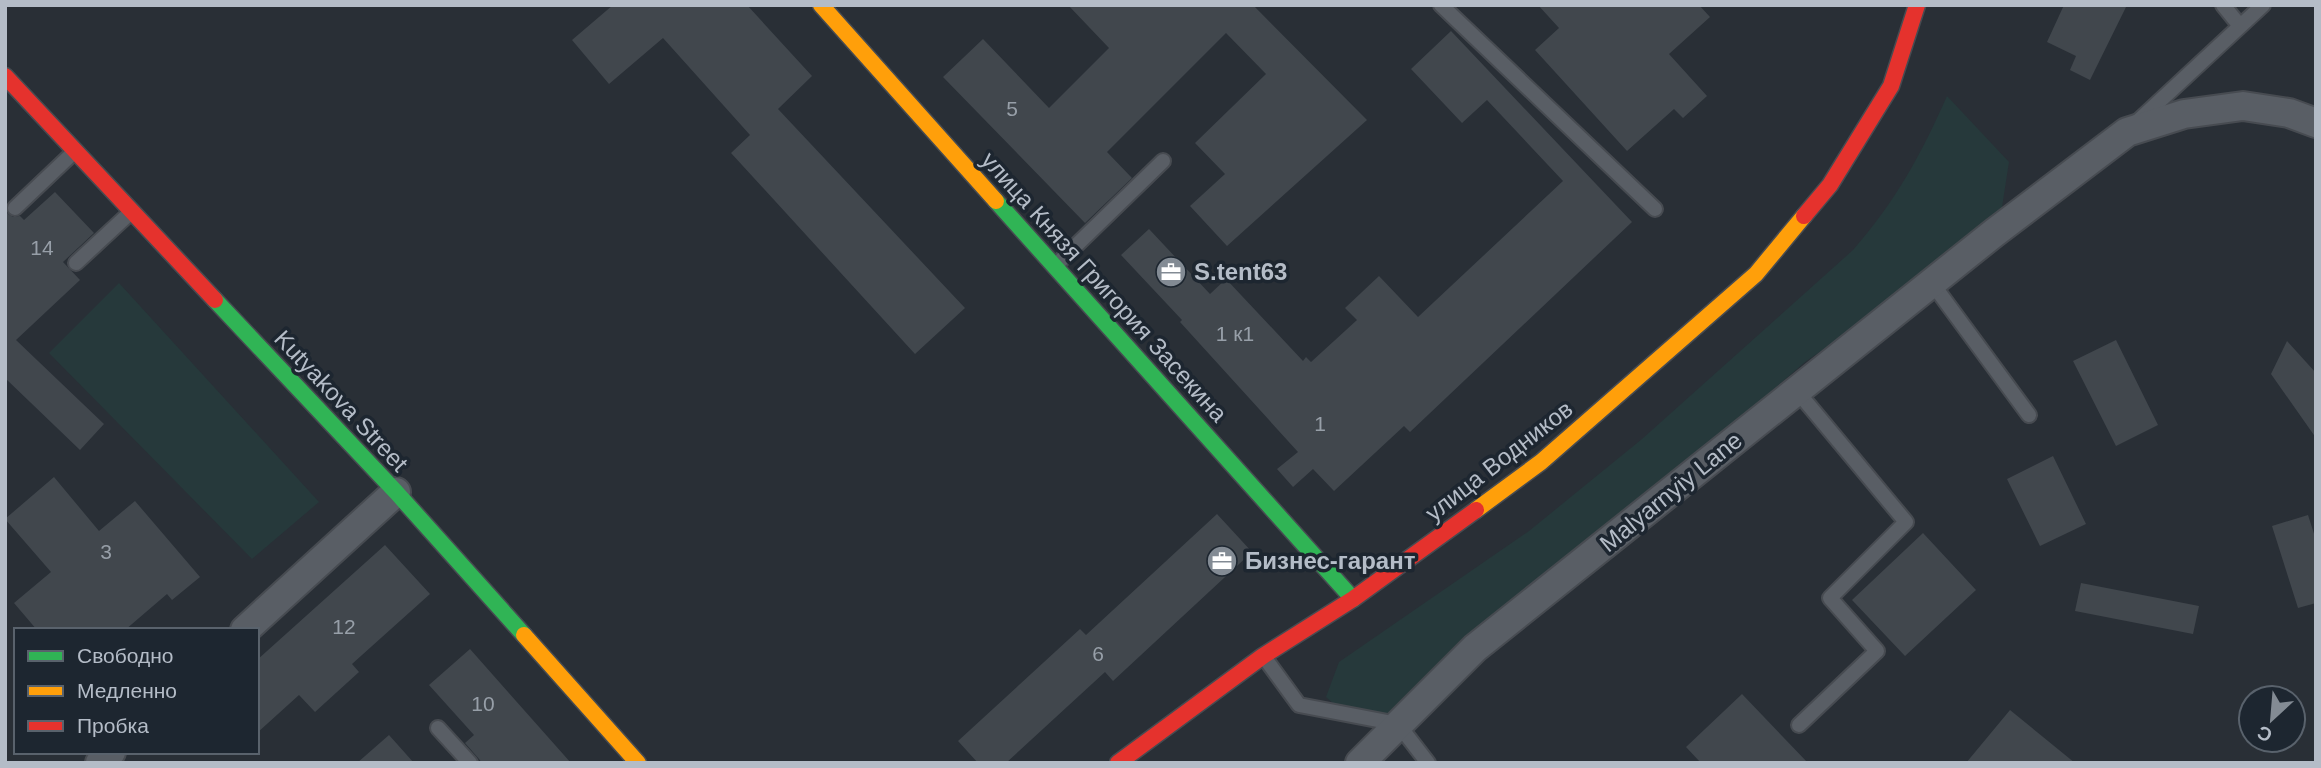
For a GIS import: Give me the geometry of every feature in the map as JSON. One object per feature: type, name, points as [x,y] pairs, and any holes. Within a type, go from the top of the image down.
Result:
[{"type":"main road","name":"улица Князя Григория Засекина","points":[[821,5],[1353,599]]},
{"type":"main road","name":"улица Водников","points":[[1118,763],[1263,656],[1353,599],[1541,462],[1756,274],[1830,185],[1891,86],[1917,5]]},
{"type":"main road","name":"Kutyakova Street","points":[[5,76],[396,492],[638,763]]},
{"type":"street","name":"Malyarnyiy Lane","points":[[1360,763],[1475,648],[1994,233],[2127,132],[2184,114],[2243,106],[2289,113],[2316,123]]},
{"type":"street","points":[[247,628],[396,492]]},
{"type":"lane","points":[[1441,5],[1655,209]]},
{"type":"lane","points":[[2223,5],[2241,26]]},
{"type":"lane","points":[[2127,132],[2263,5]]},
{"type":"lane","points":[[15,208],[74,152]]},
{"type":"lane","points":[[1055,266],[1163,161]]},
{"type":"lane","points":[[76,264],[131,212]]},
{"type":"lane","points":[[1932,283],[2029,415]]},
{"type":"lane","points":[[1797,391],[1906,522],[1830,598],[1877,651],[1799,725]]},
{"type":"lane","points":[[1263,656],[1300,705],[1398,724],[1428,763]]},
{"type":"lane","points":[[438,728],[470,763]]},
{"type":"shaded area","points":[[1947,96],[2009,162],[2000,220],[1928,277],[1805,362],[1663,485],[1430,698],[1386,714],[1344,713],[1326,697],[1339,662],[1529,531],[1642,439],[1853,250],[1882,214],[1906,177]]},
{"type":"shaded area","points":[[119,283],[319,502],[252,559],[49,353]]},
{"type":"building","points":[[613,5],[747,5],[812,76],[778,109],[965,308],[915,354],[731,153],[750,135],[663,38],[609,84],[572,40]]},
{"type":"building","points":[[1068,5],[1253,5],[1367,120],[1227,246],[1190,206],[1225,174],[1195,143],[1266,74],[1226,33],[1107,152],[1132,178],[1085,223],[943,77],[983,39],[1049,108],[1109,48]]},
{"type":"building","points":[[1538,5],[1699,5],[1710,17],[1669,54],[1707,96],[1683,118],[1674,109],[1627,151],[1535,50],[1559,28]]},
{"type":"building","points":[[2064,5],[2127,5],[2090,80],[2070,70],[2076,56],[2047,42]]},
{"type":"building","points":[[1451,31],[1632,222],[1410,432],[1404,426],[1334,491],[1313,469],[1293,487],[1277,469],[1298,452],[1121,255],[1149,229],[1210,294],[1226,279],[1303,361],[1306,357],[1311,362],[1357,320],[1345,308],[1379,276],[1418,317],[1563,181],[1487,100],[1462,123],[1411,69]]},
{"type":"building","points":[[55,192],[94,233],[63,262],[80,280],[16,340],[104,424],[80,450],[5,378],[5,200],[8,214],[13,217],[20,216],[24,220]]},
{"type":"building","points":[[2116,340],[2158,425],[2116,446],[2073,361]]},
{"type":"building","points":[[2287,341],[2316,373],[2316,438],[2271,374]]},
{"type":"building","points":[[2053,456],[2086,524],[2040,546],[2007,479]]},
{"type":"building","points":[[54,477],[99,531],[135,501],[200,577],[172,600],[167,594],[127,628],[35,628],[14,603],[51,572],[5,519]]},
{"type":"building","points":[[1217,514],[1252,552],[1113,681],[1105,672],[1006,763],[978,763],[958,741],[1080,629],[1086,635]]},
{"type":"building","points":[[2308,515],[2316,540],[2316,603],[2298,608],[2272,526]]},
{"type":"building","points":[[1923,533],[1976,590],[1905,656],[1852,600]]},
{"type":"building","points":[[385,545],[430,594],[352,664],[359,672],[315,712],[299,695],[259,731],[259,658]]},
{"type":"building","points":[[2081,583],[2199,606],[2193,634],[2075,611]]},
{"type":"building","points":[[470,649],[571,763],[482,763],[465,743],[474,735],[429,685]]},
{"type":"building","points":[[1742,694],[1808,763],[1701,763],[1686,747]]},
{"type":"building","points":[[2010,710],[2075,763],[1966,763]]},
{"type":"building","points":[[389,735],[414,763],[357,763]]},
{"type":"traffic: fast","points":[[996,201],[1353,599]]},
{"type":"traffic: fast","points":[[215,300],[396,492],[524,635]]},
{"type":"traffic: slow","points":[[821,5],[996,201]]},
{"type":"traffic: slow","points":[[1476,510],[1541,462],[1756,274],[1804,216]]},
{"type":"traffic: slow","points":[[524,635],[638,763]]},
{"type":"traffic: jam","points":[[1804,216],[1830,185],[1891,86],[1917,5]]},
{"type":"traffic: jam","points":[[5,76],[215,300]]},
{"type":"traffic: jam","points":[[1118,763],[1263,656],[1353,599],[1476,510]]},
{"type":"place","name":"S.tent63","points":[[1171,272]]},
{"type":"place","name":"Бизнес-гарант","points":[[1222,561]]}]
